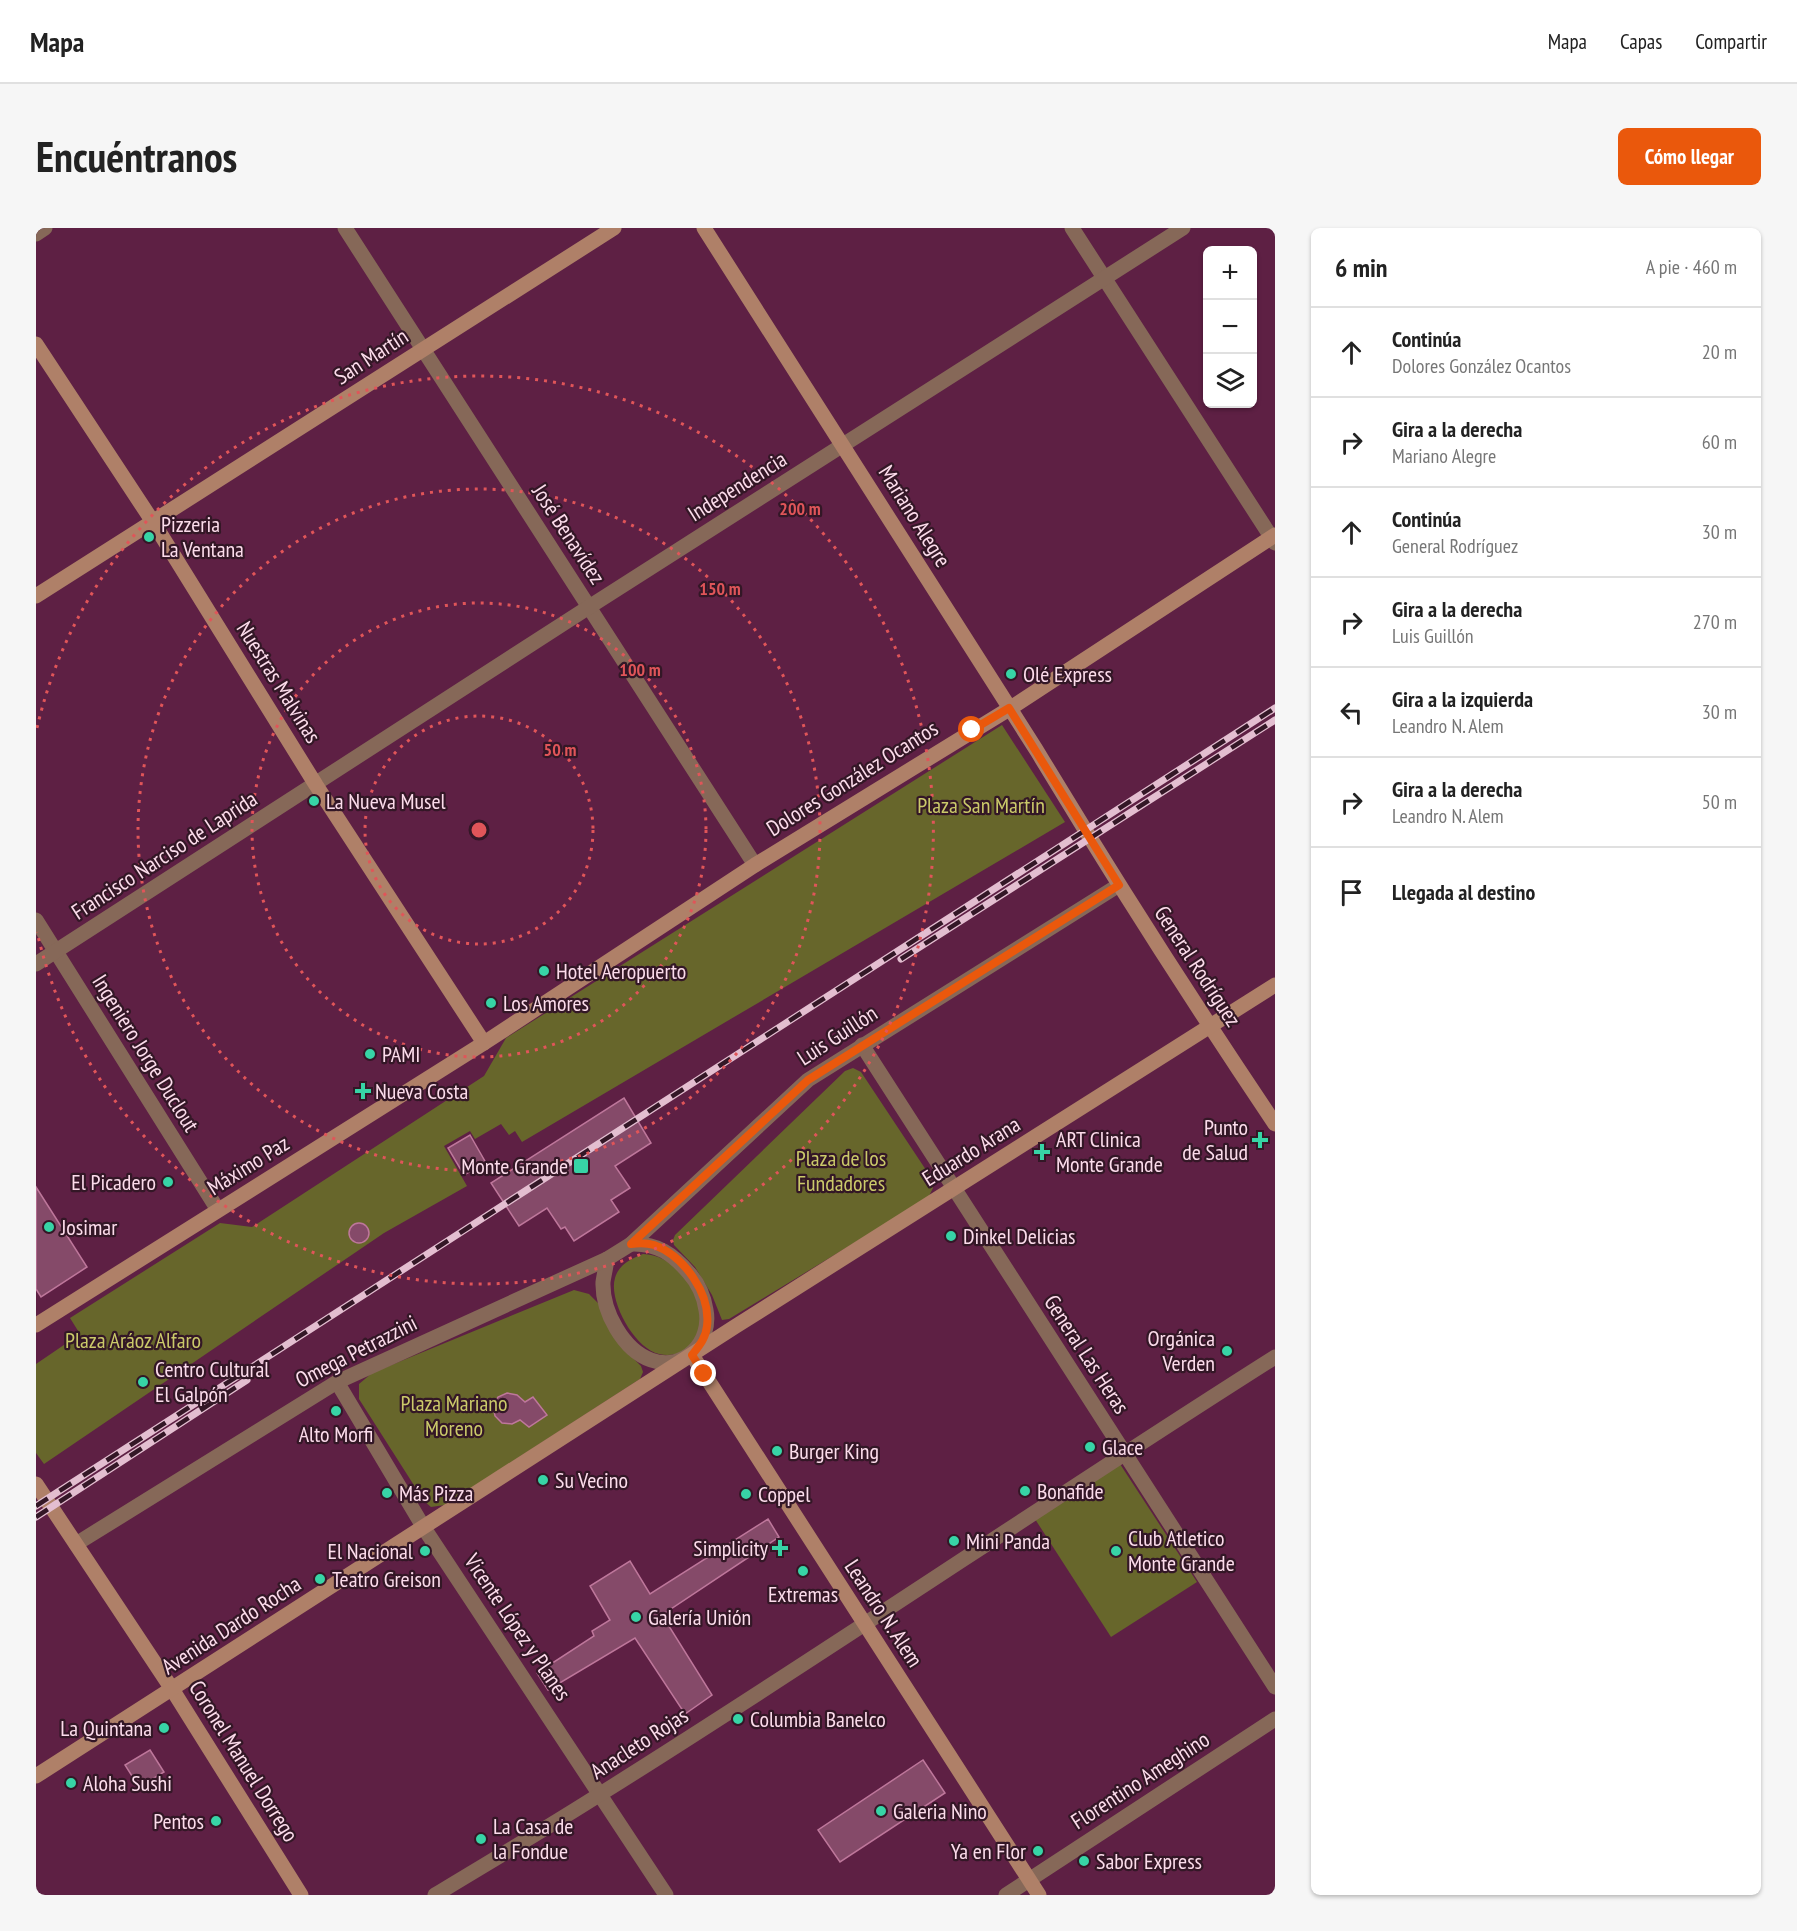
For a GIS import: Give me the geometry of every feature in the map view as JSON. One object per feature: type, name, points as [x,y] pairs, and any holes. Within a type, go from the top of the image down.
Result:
[{"type":"street","points":[[36,234],[45,228]]},
{"type":"street","name":"José Benavídez","points":[[345,228],[755,865]]},
{"type":"street","name":"San Martín","points":[[36,596],[614,228]]},
{"type":"street","name":"Mariano Alegre","points":[[704,228],[844,445],[1084,830]]},
{"type":"street","points":[[1072,228],[1274,538]]},
{"type":"street","name":"Independencia","points":[[316,785],[589,607],[1183,228]]},
{"type":"street","name":"Nuestras Malvinas","points":[[36,344],[153,522],[316,785],[484,1043]]},
{"type":"street","name":"Dolores González Ocantos","points":[[484,1043],[755,865],[1009,708],[1274,538]]},
{"type":"street","name":"Francisco Narciso de Laprida","points":[[36,964],[316,785]]},
{"type":"street","name":"General Rodríguez","points":[[1084,830],[1275,1124]]},
{"type":"street","name":"Luis Guillón","points":[[607,1259],[631,1244],[808,1080],[862,1044],[1119,885]]},
{"type":"street","name":"Ingeniero Jorge Duclout","points":[[36,920],[218,1210]]},
{"type":"street","name":"Eduardo Arana","points":[[692,1355],[1275,985]]},
{"type":"street","name":"Máximo Paz","points":[[36,1325],[484,1043]]},
{"type":"street","name":"General Las Heras","points":[[862,1044],[1275,1687]]},
{"type":"street","points":[[607,1259],[603,1284],[606,1300],[611,1317],[627,1342],[651,1360],[670,1362],[692,1355],[702,1344],[708,1325],[705,1306],[694,1278],[668,1252],[654,1245],[631,1244]]},
{"type":"street","name":"Omega Petrazzini","points":[[76,1544],[337,1382],[607,1259]]},
{"type":"street","name":"Avenida Dardo Rocha","points":[[36,1776],[692,1355]]},
{"type":"street","name":"Leandro N. Alem","points":[[692,1355],[1039,1895]]},
{"type":"street","name":"Anacleto Rojas","points":[[435,1895],[601,1794],[1275,1357]]},
{"type":"street","name":"Vicente López y Planes","points":[[337,1382],[424,1528],[666,1895]]},
{"type":"street","name":"Coronel Manuel Dorrego","points":[[36,1484],[172,1689],[301,1895]]},
{"type":"street","name":"Florentino Ameghino","points":[[1006,1895],[1275,1719]]},
{"type":"green space","points":[[1002,725],[1065,822],[522,1142],[515,1131],[509,1135],[501,1124],[475,1139],[470,1131],[444,1146],[467,1186],[384,1233],[44,1464],[36,1453],[36,1364],[80,1334],[70,1318],[220,1223],[252,1227],[484,1076],[506,1038]]},
{"type":"green space","name":"Plaza de los Fundadores","points":[[853,1068],[861,1072],[930,1176],[933,1188],[928,1198],[729,1319],[722,1320],[712,1295],[695,1267],[674,1245],[675,1235],[845,1071]]},
{"type":"green space","points":[[643,1254],[667,1261],[686,1279],[693,1290],[701,1315],[701,1328],[694,1346],[682,1352],[664,1355],[650,1350],[633,1334],[620,1311],[614,1288],[617,1273],[626,1263]]},
{"type":"green space","name":"Plaza Mariano Moreno","points":[[574,1290],[589,1294],[599,1304],[626,1351],[641,1366],[643,1372],[640,1379],[445,1505],[431,1507],[424,1501],[359,1399],[359,1384],[372,1373]]},
{"type":"green space","name":"Club Atletico Monte Grande","points":[[1120,1464],[1197,1582],[1111,1637],[1035,1519]]},
{"type":"building","points":[[624,1098],[651,1143],[615,1166],[630,1188],[611,1200],[619,1212],[574,1241],[565,1227],[561,1229],[547,1208],[519,1226],[491,1183]]},
{"type":"building","name":"Monte Grande","points":[[470,1135],[486,1163],[464,1175],[448,1148]]},
{"type":"building","name":"Josimar","points":[[36,1187],[87,1267],[41,1297],[36,1289]]},
{"type":"building","points":[[359,1223],[366,1226],[369,1233],[366,1240],[359,1243],[352,1240],[349,1233],[352,1226]]},
{"type":"building","points":[[507,1393],[517,1395],[525,1402],[533,1397],[547,1415],[529,1427],[520,1420],[512,1424],[502,1423],[495,1416],[493,1406],[498,1397]]},
{"type":"building","name":"Galería Unión","points":[[768,1519],[779,1537],[662,1615],[712,1695],[685,1714],[635,1638],[548,1690],[537,1673],[594,1636],[592,1631],[610,1620],[590,1586],[630,1561],[650,1594]]},
{"type":"building","points":[[150,1750],[164,1772],[139,1787],[125,1765]]},
{"type":"building","name":"Galeria Nino","points":[[923,1760],[945,1793],[840,1862],[818,1830]]},
{"type":"railway","points":[[36,1506],[1275,708]]},
{"type":"railway","points":[[901,959],[1275,720]]},
{"type":"railway","points":[[36,1517],[247,1380]]},
{"type":"place","name":"Pizzeria La Ventana","points":[[149,537]]},
{"type":"place","name":"Olé Express","points":[[1011,674]]},
{"type":"place","name":"La Nueva Musel","points":[[314,801]]},
{"type":"place","name":"Hotel Aeropuerto","points":[[544,971]]},
{"type":"place","name":"Los Amores","points":[[491,1003]]},
{"type":"place","name":"PAMI","points":[[370,1054]]},
{"type":"place","name":"Nueva Costa","points":[[363,1091]]},
{"type":"place","name":"Punto de Salud","points":[[1260,1140]]},
{"type":"place","name":"ART Clinica Monte Grande","points":[[1042,1152]]},
{"type":"place","name":"Monte Grande","points":[[581,1166]]},
{"type":"place","name":"El Picadero","points":[[168,1182]]},
{"type":"place","name":"Josimar","points":[[49,1227]]},
{"type":"place","name":"Dinkel Delicias","points":[[951,1236]]},
{"type":"place","name":"Orgánica Verden","points":[[1227,1351]]},
{"type":"place","name":"Centro Cultural El Galpón","points":[[143,1382]]},
{"type":"place","name":"Alto Morfi","points":[[336,1411]]},
{"type":"place","name":"Glace","points":[[1090,1447]]},
{"type":"place","name":"Burger King","points":[[777,1451]]},
{"type":"place","name":"Su Vecino","points":[[543,1480]]},
{"type":"place","name":"Bonafide","points":[[1025,1491]]},
{"type":"place","name":"Más Pizza","points":[[387,1493]]},
{"type":"place","name":"Coppel","points":[[746,1494]]},
{"type":"place","name":"Mini Panda","points":[[954,1541]]},
{"type":"place","name":"Simplicity","points":[[780,1548]]},
{"type":"place","name":"El Nacional","points":[[425,1551]]},
{"type":"place","name":"Club Atletico Monte Grande","points":[[1116,1551]]},
{"type":"place","name":"Extremas","points":[[803,1571]]},
{"type":"place","name":"Teatro Greison","points":[[320,1579]]},
{"type":"place","name":"Galería Unión","points":[[636,1617]]},
{"type":"place","name":"Columbia Banelco","points":[[738,1719]]},
{"type":"place","name":"La Quintana","points":[[164,1728]]},
{"type":"place","name":"Aloha Sushi","points":[[71,1783]]},
{"type":"place","name":"Galeria Nino","points":[[881,1811]]},
{"type":"place","name":"Pentos","points":[[216,1821]]},
{"type":"place","name":"La Casa de la Fondue","points":[[481,1839]]},
{"type":"place","name":"Ya en Flor","points":[[1038,1851]]},
{"type":"place","name":"Sabor Express","points":[[1084,1861]]},
{"type":"route","points":[[704,1374],[692,1355],[702,1344],[708,1325],[702,1295],[694,1278],[668,1252],[654,1245],[631,1244],[669,1206],[808,1080],[862,1044],[1119,885],[1009,708],[972,730]]},
{"type":"park label","name":"Plaza San Martín","points":[[981,805]]},
{"type":"park label","name":"Plaza Aráoz Alfaro","points":[[133,1340]]}]
